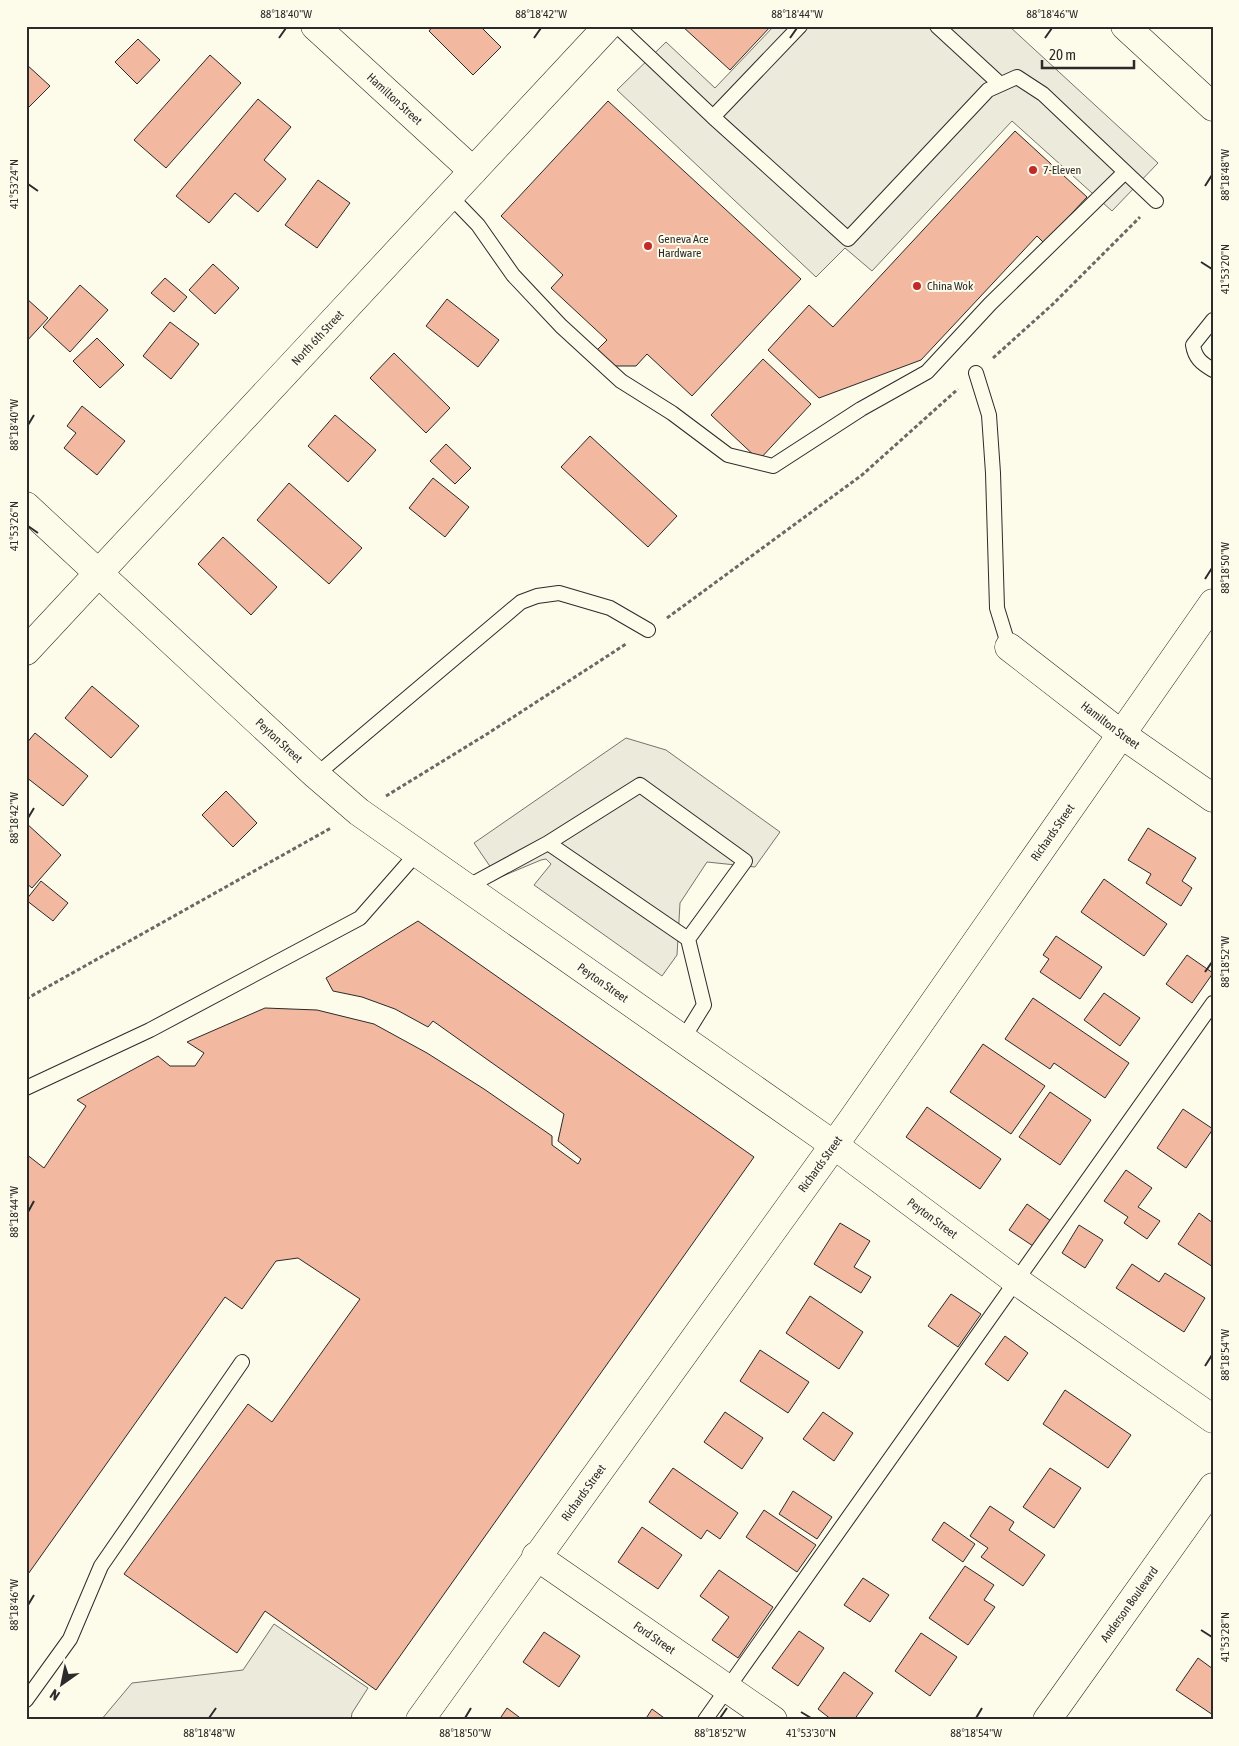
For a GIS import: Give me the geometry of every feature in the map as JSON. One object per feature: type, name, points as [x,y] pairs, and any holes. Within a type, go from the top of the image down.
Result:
[{"type":"street","name":"Hamilton Street","points":[[315,26],[474,172]]},
{"type":"street","name":"North 6th Street","points":[[26,651],[608,26]]},
{"type":"street","points":[[1125,26],[1213,107]]},
{"type":"street","name":"Peyton Street","points":[[26,506],[316,775],[359,812],[834,1145],[1014,1280],[1213,1419]]},
{"type":"street","name":"Richards Street","points":[[420,1720],[536,1556],[834,1145],[1213,603]]},
{"type":"street","name":"Hamilton Street","points":[[1009,647],[1121,734],[1213,798]]},
{"type":"street","name":"Anderson Boulevard","points":[[1047,1720],[1213,1487]]},
{"type":"street","name":"Ford Street","points":[[536,1556],[773,1720]]},
{"type":"lane","points":[[617,26],[848,239],[988,90],[1017,77],[1043,94],[1156,201]]},
{"type":"lane","points":[[713,116],[800,26]]},
{"type":"lane","points":[[937,26],[1000,84]]},
{"type":"lane","points":[[450,196],[478,225],[513,274],[561,326],[621,381],[672,413],[728,455],[773,466],[861,408],[926,372],[990,304],[1125,172]]},
{"type":"lane","points":[[1213,320],[1193,344],[1194,352],[1199,361],[1213,370]]},
{"type":"lane","points":[[976,374],[989,415],[993,473],[997,608],[1009,647]]},
{"type":"lane","points":[[316,775],[521,602],[537,596],[558,594],[610,608],[648,630]]},
{"type":"lane","points":[[467,887],[548,843],[640,785],[745,861],[688,939]]},
{"type":"lane","points":[[548,843],[688,939],[704,1005],[683,1039]]},
{"type":"lane","points":[[26,1088],[150,1030],[360,918],[417,853]]},
{"type":"lane","points":[[705,1720],[1014,1280],[1213,1003]]},
{"type":"lane","points":[[26,1700],[70,1639],[101,1566],[242,1362]]},
{"type":"shaded area","points":[[774,26],[1009,26],[1158,163],[1112,211],[1012,121],[872,271],[845,248],[816,277],[617,90],[666,42],[715,88]]},
{"type":"shaded area","points":[[626,738],[666,750],[780,832],[755,867],[707,862],[680,903],[677,955],[662,976],[534,885],[551,864],[546,859],[498,878],[474,843]]},
{"type":"shaded area","points":[[274,1624],[368,1688],[352,1713],[351,1720],[101,1720],[132,1683],[243,1670]]},
{"type":"building","points":[[433,26],[480,26],[501,47],[473,75],[429,31]]},
{"type":"building","points":[[682,26],[771,26],[730,70]]},
{"type":"building","points":[[138,39],[160,60],[137,84],[115,62]]},
{"type":"building","points":[[210,55],[241,83],[166,168],[134,140]]},
{"type":"building","points":[[26,64],[50,86],[26,110]]},
{"type":"building","points":[[258,99],[291,127],[264,160],[286,179],[258,212],[235,193],[209,223],[176,196]]},
{"type":"building","name":"Geneva Ace Hardware","points":[[608,101],[801,279],[692,396],[647,354],[636,366],[610,366],[595,352],[607,340],[551,288],[563,275],[501,216]]},
{"type":"building","points":[[1015,131],[1087,197],[1044,243],[1037,236],[921,360],[819,398],[768,350],[809,305],[833,327]]},
{"type":"building","points":[[318,180],[350,203],[317,248],[285,225]]},
{"type":"building","points":[[213,264],[239,288],[215,314],[189,290]]},
{"type":"building","points":[[165,278],[187,297],[174,312],[151,293]]},
{"type":"building","points":[[80,285],[108,310],[70,352],[43,327]]},
{"type":"building","points":[[26,298],[48,318],[26,342]]},
{"type":"building","points":[[447,299],[499,340],[478,367],[426,326]]},
{"type":"building","points":[[170,322],[199,344],[171,379],[143,356]]},
{"type":"building","points":[[97,338],[124,365],[100,388],[73,361]]},
{"type":"building","points":[[394,353],[450,408],[426,433],[370,378]]},
{"type":"building","points":[[763,359],[811,404],[759,460],[711,415]]},
{"type":"building","points":[[82,406],[125,441],[97,475],[64,448],[76,433],[67,426]]},
{"type":"building","points":[[335,415],[376,450],[348,482],[308,446]]},
{"type":"building","points":[[590,436],[677,516],[648,547],[561,467]]},
{"type":"building","points":[[446,444],[471,468],[455,484],[430,461]]},
{"type":"building","points":[[433,478],[469,507],[445,537],[409,508]]},
{"type":"building","points":[[289,483],[362,548],[329,584],[257,520]]},
{"type":"building","points":[[223,537],[277,587],[251,615],[198,564]]},
{"type":"building","points":[[92,686],[139,726],[111,758],[65,718]]},
{"type":"building","points":[[35,733],[88,776],[63,806],[26,777],[26,744]]},
{"type":"building","points":[[226,791],[257,823],[233,847],[202,815]]},
{"type":"building","points":[[26,823],[61,855],[32,888],[26,883]]},
{"type":"building","points":[[1148,828],[1196,858],[1182,881],[1192,888],[1181,906],[1146,883],[1151,874],[1128,860]]},
{"type":"building","points":[[1104,879],[1167,924],[1144,956],[1081,912]]},
{"type":"building","points":[[41,881],[68,903],[53,921],[26,900]]},
{"type":"building","points":[[418,921],[754,1157],[376,1690],[265,1611],[237,1653],[124,1574],[248,1404],[272,1422],[360,1299],[298,1258],[276,1261],[242,1309],[225,1297],[26,1577],[26,1154],[44,1168],[86,1106],[77,1100],[158,1056],[170,1066],[195,1066],[204,1053],[187,1042],[265,1008],[317,1010],[374,1024],[427,1053],[484,1089],[552,1136],[552,1145],[578,1164],[581,1159],[558,1141],[564,1114],[433,1021],[428,1027],[395,1009],[362,997],[333,991],[326,978]]},
{"type":"building","points":[[1056,936],[1102,967],[1080,999],[1040,972],[1049,959],[1043,955]]},
{"type":"building","points":[[1187,955],[1213,973],[1192,1003],[1166,984]]},
{"type":"building","points":[[1104,993],[1140,1018],[1120,1046],[1084,1020]]},
{"type":"building","points":[[1033,998],[1129,1063],[1105,1098],[1054,1063],[1050,1069],[1005,1039]]},
{"type":"building","points":[[983,1044],[1045,1086],[1011,1134],[950,1092]]},
{"type":"building","points":[[1050,1092],[1091,1120],[1060,1165],[1019,1137]]},
{"type":"building","points":[[927,1107],[1001,1159],[980,1189],[906,1137]]},
{"type":"building","points":[[1183,1109],[1213,1129],[1186,1168],[1157,1148]]},
{"type":"building","points":[[1126,1170],[1152,1188],[1138,1207],[1160,1221],[1147,1239],[1124,1223],[1128,1217],[1104,1201]]},
{"type":"building","points":[[1027,1204],[1051,1221],[1033,1246],[1009,1230]]},
{"type":"building","points":[[1199,1213],[1213,1223],[1213,1267],[1178,1244]]},
{"type":"building","points":[[840,1223],[870,1241],[854,1267],[871,1277],[861,1293],[814,1264]]},
{"type":"building","points":[[1079,1225],[1103,1240],[1085,1268],[1062,1253]]},
{"type":"building","points":[[1132,1264],[1159,1282],[1165,1273],[1205,1298],[1184,1332],[1116,1288]]},
{"type":"building","points":[[951,1294],[981,1314],[958,1347],[928,1326]]},
{"type":"building","points":[[810,1296],[863,1332],[839,1369],[786,1333]]},
{"type":"building","points":[[1005,1336],[1028,1353],[1008,1381],[985,1364]]},
{"type":"building","points":[[760,1350],[809,1382],[788,1413],[740,1381]]},
{"type":"building","points":[[1065,1390],[1131,1435],[1108,1468],[1043,1424]]},
{"type":"building","points":[[725,1412],[763,1438],[742,1469],[704,1442]]},
{"type":"building","points":[[823,1412],[853,1433],[834,1461],[803,1439]]},
{"type":"building","points":[[673,1468],[738,1513],[720,1539],[707,1530],[701,1539],[649,1502]]},
{"type":"building","points":[[1050,1468],[1081,1488],[1054,1528],[1023,1507]]},
{"type":"building","points":[[793,1491],[832,1517],[817,1539],[779,1514]]},
{"type":"building","points":[[990,1506],[1014,1522],[1009,1530],[1045,1555],[1023,1586],[981,1557],[988,1548],[970,1536]]},
{"type":"building","points":[[764,1510],[816,1545],[797,1572],[746,1537]]},
{"type":"building","points":[[944,1522],[975,1544],[963,1562],[932,1540]]},
{"type":"building","points":[[642,1527],[682,1555],[658,1589],[618,1562]]},
{"type":"building","points":[[965,1566],[994,1585],[984,1600],[995,1607],[968,1645],[929,1618]]},
{"type":"building","points":[[719,1570],[773,1607],[738,1658],[712,1640],[729,1617],[700,1596]]},
{"type":"building","points":[[863,1578],[889,1595],[870,1622],[844,1605]]},
{"type":"building","points":[[799,1631],[824,1648],[798,1686],[772,1668]]},
{"type":"building","points":[[544,1632],[580,1656],[559,1687],[523,1662]]},
{"type":"building","points":[[921,1633],[957,1657],[930,1696],[895,1671]]},
{"type":"building","points":[[1198,1658],[1213,1669],[1213,1715],[1176,1690]]},
{"type":"building","points":[[844,1672],[873,1693],[854,1720],[832,1720],[818,1709]]},
{"type":"building","points":[[507,1708],[523,1720],[499,1720]]},
{"type":"building","points":[[652,1709],[667,1720],[645,1720]]},
{"type":"place","name":"7-Eleven","points":[[1033,170]]},
{"type":"place","name":"Geneva Ace Hardware","points":[[648,246]]},
{"type":"place","name":"China Wok","points":[[917,286]]}]
